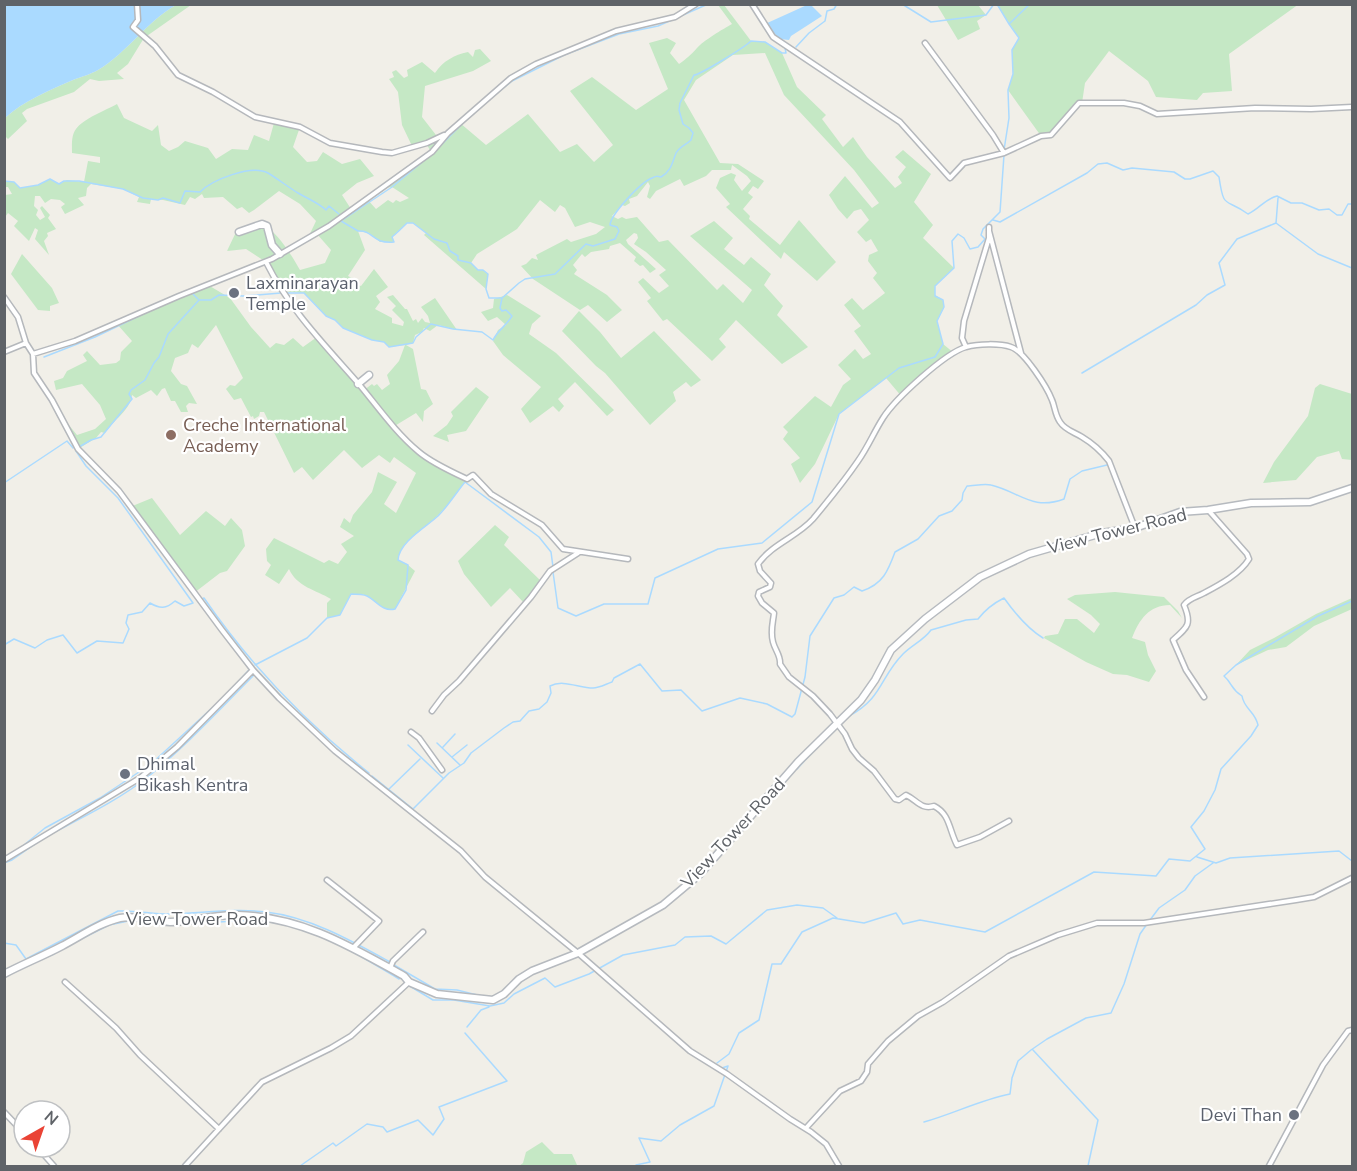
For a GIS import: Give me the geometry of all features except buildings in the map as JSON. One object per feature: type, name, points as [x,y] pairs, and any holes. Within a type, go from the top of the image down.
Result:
[{"type":"street","points":[[137,4],[138,20],[133,27],[154,46],[178,75],[213,92],[255,117],[300,127],[330,143],[392,153],[426,143],[448,133]]},
{"type":"street","points":[[33,354],[75,341],[179,296],[266,262],[329,226],[432,152],[448,133],[511,78],[536,64],[616,31],[675,17],[696,4]]},
{"type":"street","points":[[752,4],[772,37],[786,44],[900,122],[950,178],[964,163],[1004,153],[1041,136],[1051,135],[1078,103],[1124,103],[1140,106],[1157,114],[1255,108],[1353,107]]},
{"type":"street","points":[[925,43],[1004,153]]},
{"type":"street","points":[[239,232],[262,224],[267,226],[272,245],[280,254]]},
{"type":"street","points":[[966,347],[962,338],[964,321],[984,259],[989,229],[1021,354]]},
{"type":"street","points":[[266,262],[286,299],[387,421],[425,458],[467,479],[473,475],[491,494],[542,525],[563,549],[628,559]]},
{"type":"street","points":[[4,297],[18,317],[26,343],[33,354],[33,373],[52,400],[78,449],[119,491],[174,568],[253,669],[312,731],[461,851],[485,877],[578,953],[690,1051],[806,1128],[826,1144],[839,1167]]},
{"type":"street","points":[[4,352],[26,343]]},
{"type":"street","points":[[1009,821],[980,837],[957,845],[944,813],[934,806],[922,807],[906,795],[898,800],[895,799],[874,771],[852,749],[836,722],[813,696],[789,676],[780,664],[781,658],[774,644],[771,626],[774,613],[762,603],[758,596],[759,592],[770,587],[771,583],[760,571],[758,564],[770,550],[805,528],[821,510],[850,473],[872,440],[883,418],[893,406],[954,352],[980,345],[1010,346],[1021,354],[1040,378],[1053,401],[1060,423],[1068,430],[1083,437],[1109,461],[1135,528]]},
{"type":"street","points":[[358,384],[369,375]]},
{"type":"street","name":"View Tower Road","points":[[4,974],[98,926],[122,918],[139,917],[171,922],[236,915],[270,917],[292,922],[354,947],[404,976],[409,982],[437,994],[494,1000],[532,971],[578,953],[663,905],[700,874],[758,806],[836,722],[861,700],[896,645],[925,619],[980,577],[1051,546],[1102,533],[1135,528],[1180,512],[1251,503],[1310,502],[1353,488]]},
{"type":"street","points":[[1204,697],[1186,670],[1173,640],[1189,624],[1190,619],[1184,605],[1185,602],[1236,573],[1249,559],[1208,510]]},
{"type":"street","points":[[432,711],[531,597],[550,571],[562,561],[579,553]]},
{"type":"street","points":[[4,860],[140,778],[177,747],[253,669]]},
{"type":"street","points":[[411,732],[419,738],[442,770]]},
{"type":"street","points":[[806,1128],[840,1091],[861,1081],[867,1072],[868,1064],[888,1041],[918,1016],[943,1002],[1009,956],[1058,934],[1097,923],[1144,923],[1314,897],[1353,878]]},
{"type":"street","points":[[327,880],[379,921],[354,947]]},
{"type":"street","points":[[390,968],[393,961],[423,933]]},
{"type":"street","points":[[65,982],[116,1028],[140,1055],[219,1129]]},
{"type":"street","points":[[185,1167],[262,1082],[351,1036],[409,982]]},
{"type":"street","points":[[1269,1167],[1323,1065],[1348,1030],[1353,1030]]},
{"type":"green space","points":[[1299,4],[1229,54],[1232,91],[1203,93],[1197,100],[1156,97],[1148,81],[1109,51],[1085,83],[1082,103],[1078,103],[1051,135],[1041,136],[1008,90],[1013,74],[1012,50],[1019,38],[997,5]]},
{"type":"green space","points":[[176,5],[191,5],[144,38],[128,64],[117,73],[124,79],[99,81],[90,79],[74,92],[27,109],[22,113],[27,121],[8,139],[5,136],[5,118],[12,112],[46,92],[98,70]]},
{"type":"green space","points":[[718,5],[724,5],[751,41],[765,42],[782,53],[797,87],[826,115],[822,119],[843,147],[853,137],[867,157],[895,188],[902,183],[898,177],[906,167],[895,157],[903,150],[931,174],[914,202],[933,225],[923,238],[954,268],[935,286],[935,295],[943,300],[944,307],[937,321],[943,344],[954,353],[902,397],[886,378],[839,414],[815,464],[800,483],[791,464],[800,458],[783,439],[788,432],[783,427],[815,396],[831,407],[843,385],[851,379],[838,365],[855,349],[863,359],[871,354],[854,331],[861,326],[844,305],[852,298],[863,310],[885,293],[873,278],[877,273],[868,261],[869,255],[878,251],[871,239],[866,242],[857,232],[869,220],[861,209],[854,211],[847,219],[829,195],[845,176],[872,208],[879,203],[854,170],[784,95],[765,53],[733,55],[696,80],[684,100],[720,163],[738,164],[764,181],[758,189],[753,186],[748,193],[753,197],[743,209],[750,216],[749,219],[780,245],[799,220],[836,262],[817,281],[784,252],[781,259],[726,207],[730,204],[716,188],[720,178],[731,173],[736,175],[734,180],[742,191],[751,181],[732,165],[731,170],[712,170],[706,176],[684,186],[680,179],[656,191],[650,199],[647,197],[650,186],[648,182],[637,196],[629,199],[630,203],[622,205],[612,216],[618,219],[637,217],[659,242],[668,240],[717,290],[723,284],[743,303],[752,290],[690,236],[714,221],[733,238],[724,249],[744,265],[751,257],[771,274],[764,285],[783,306],[777,315],[808,347],[782,364],[736,320],[719,339],[726,347],[712,361],[667,319],[663,321],[647,301],[651,298],[638,282],[643,278],[659,293],[669,286],[659,275],[666,270],[634,244],[638,238],[637,234],[634,233],[626,240],[656,269],[650,273],[643,265],[640,266],[634,261],[636,257],[620,243],[610,246],[609,249],[591,252],[585,257],[582,254],[573,265],[577,270],[574,274],[607,295],[622,310],[607,322],[588,305],[580,310],[533,279],[521,266],[532,258],[538,260],[536,255],[567,239],[571,242],[596,234],[605,227],[590,222],[575,227],[565,208],[560,205],[555,212],[540,200],[517,229],[477,254],[471,263],[478,270],[483,270],[488,274],[486,289],[413,223],[407,223],[392,237],[394,242],[380,242],[369,233],[358,231],[365,250],[348,276],[361,286],[374,269],[388,287],[376,296],[380,302],[375,309],[392,318],[392,323],[403,326],[404,322],[392,310],[396,306],[387,297],[393,295],[407,309],[413,321],[416,319],[418,323],[422,318],[425,322],[430,323],[421,307],[435,298],[457,330],[438,325],[430,331],[424,328],[422,332],[415,335],[413,343],[406,345],[413,349],[421,389],[426,390],[433,404],[424,411],[423,422],[416,413],[393,427],[417,451],[467,479],[445,508],[409,540],[400,553],[398,560],[415,571],[395,609],[383,608],[365,595],[351,594],[340,615],[327,618],[327,603],[331,599],[302,584],[289,569],[279,584],[265,575],[271,565],[267,561],[266,549],[274,538],[324,563],[329,560],[338,564],[347,552],[341,544],[354,536],[340,527],[344,518],[350,523],[353,515],[372,492],[378,472],[397,482],[384,504],[396,513],[416,473],[394,457],[390,463],[379,455],[362,468],[344,450],[313,480],[302,467],[294,473],[264,412],[260,412],[259,416],[254,419],[241,398],[234,400],[226,389],[230,385],[235,386],[243,378],[216,325],[198,348],[192,344],[188,353],[175,358],[171,371],[181,384],[187,386],[197,404],[189,403],[186,406],[188,412],[181,412],[175,401],[171,401],[165,388],[157,396],[151,390],[136,398],[132,395],[128,406],[105,433],[101,432],[96,438],[78,449],[59,413],[77,435],[95,429],[106,419],[100,405],[82,384],[56,390],[54,381],[63,378],[67,371],[87,361],[83,355],[87,351],[100,365],[116,363],[120,360],[121,352],[132,341],[117,324],[208,285],[230,298],[270,348],[276,343],[284,345],[293,338],[303,347],[317,337],[364,390],[372,384],[374,386],[377,384],[382,390],[390,384],[387,375],[399,361],[405,345],[389,347],[384,342],[372,340],[343,328],[335,320],[326,316],[304,293],[281,291],[266,262],[246,249],[227,251],[237,230],[239,232],[262,224],[279,238],[300,270],[325,263],[331,250],[317,234],[307,240],[316,221],[300,204],[279,191],[249,213],[242,207],[237,209],[223,197],[204,198],[202,194],[195,199],[190,197],[185,205],[151,199],[150,204],[137,202],[139,197],[123,189],[91,184],[87,188],[86,196],[78,198],[84,205],[65,214],[61,207],[65,204],[60,200],[51,199],[45,203],[40,196],[35,196],[34,206],[38,210],[36,215],[40,220],[45,217],[40,208],[42,206],[50,215],[48,218],[56,229],[47,233],[48,236],[44,241],[49,255],[35,239],[38,230],[35,228],[29,241],[14,226],[18,221],[8,213],[5,217],[5,195],[12,194],[8,187],[5,187],[5,181],[14,182],[20,188],[38,185],[50,179],[59,184],[67,180],[84,182],[88,161],[100,163],[100,157],[72,153],[73,134],[84,122],[117,104],[124,118],[152,131],[158,125],[161,145],[169,151],[185,141],[208,148],[216,159],[232,149],[248,150],[254,135],[269,141],[274,123],[300,127],[293,147],[307,162],[317,161],[323,152],[342,164],[360,159],[374,176],[357,183],[342,195],[351,209],[367,199],[376,209],[388,200],[393,203],[396,200],[400,202],[409,198],[392,187],[384,188],[431,152],[426,143],[412,146],[402,125],[398,92],[389,79],[394,77],[392,72],[396,70],[404,78],[408,76],[407,70],[422,62],[435,73],[445,62],[454,57],[468,52],[473,57],[475,50],[480,49],[491,61],[473,71],[425,86],[422,117],[436,135],[452,130],[460,123],[486,145],[528,114],[560,152],[577,144],[594,162],[613,145],[570,91],[592,77],[636,110],[668,89],[649,43],[667,38],[676,43],[670,53],[679,64],[704,42],[732,24]]},
{"type":"green space","points":[[937,5],[978,5],[986,15],[977,21],[980,29],[958,40]]},
{"type":"green space","points":[[22,254],[52,288],[59,303],[50,306],[50,311],[38,310],[11,274]]},
{"type":"green space","points":[[507,295],[541,316],[532,324],[529,334],[556,353],[614,410],[607,416],[575,382],[558,399],[564,406],[559,412],[553,406],[530,423],[521,409],[541,387],[503,355],[493,341],[498,330],[506,325],[497,317],[488,321],[481,312],[493,308],[494,299]]},
{"type":"green space","points":[[579,311],[621,358],[654,331],[701,380],[691,387],[686,382],[673,392],[676,401],[650,425],[605,373],[562,331]]},
{"type":"green space","points":[[1320,384],[1352,394],[1352,460],[1342,459],[1339,451],[1317,457],[1296,480],[1263,483],[1274,462],[1308,416],[1315,388]]},
{"type":"green space","points":[[476,387],[489,397],[466,431],[447,435],[449,442],[433,436],[447,425],[453,416],[451,412]]},
{"type":"green space","points":[[152,498],[180,535],[206,511],[225,526],[231,518],[242,530],[245,546],[227,571],[220,573],[194,593],[130,507]]},
{"type":"green space","points":[[495,525],[509,537],[504,545],[542,582],[524,603],[510,588],[491,607],[464,574],[458,561]]},
{"type":"green space","points":[[1115,592],[1164,597],[1182,618],[1170,605],[1163,606],[1151,611],[1138,625],[1132,638],[1145,642],[1148,655],[1156,671],[1149,682],[1127,675],[1113,674],[1086,662],[1044,638],[1058,634],[1065,619],[1077,619],[1094,633],[1100,624],[1067,599],[1075,595]]},
{"type":"green space","points":[[1352,598],[1352,609],[1314,626],[1286,647],[1268,650],[1236,665],[1250,650],[1316,614]]},
{"type":"green space","points":[[542,1142],[554,1154],[572,1154],[577,1165],[519,1166],[523,1163],[526,1152]]},
{"type":"water","points":[[7,4],[176,5],[98,70],[37,96],[5,118],[5,6]]},
{"type":"water","points":[[811,5],[822,16],[791,36],[789,40],[780,39],[765,24]]},
{"type":"waterway","points":[[485,103],[512,81],[564,55],[619,34],[658,26],[708,4]]},
{"type":"waterway","points":[[796,47],[825,21],[827,11],[834,9],[837,4]]},
{"type":"waterway","points":[[902,4],[931,22],[986,15],[994,4]]},
{"type":"waterway","points":[[997,4],[1009,24]]},
{"type":"waterway","points":[[1004,150],[1009,118],[1008,90],[1013,74],[1012,50],[1019,38],[1009,24],[1030,4]]},
{"type":"waterway","points":[[284,293],[304,293],[326,316],[335,320],[343,328],[372,340],[384,342],[389,347],[413,343],[416,337],[431,324],[482,332],[493,340],[512,316],[500,308],[502,298],[525,279],[555,274],[586,244],[593,246],[615,239],[619,231],[617,227],[610,225],[621,206],[647,181],[661,177],[670,169],[676,153],[691,140],[693,133],[683,124],[679,110],[680,103],[694,75],[705,71],[751,41],[765,42],[782,53],[786,53],[785,48]]},
{"type":"waterway","points":[[435,151],[470,116]]},
{"type":"waterway","points":[[432,154],[392,187],[341,221],[358,231],[387,242],[394,242],[392,237],[407,223],[413,223],[434,239],[447,243],[450,251],[458,256],[458,260],[471,263],[478,270],[483,270],[488,274],[486,289],[489,298],[501,298]]},
{"type":"waterway","points":[[553,572],[558,608],[576,616],[604,604],[648,604],[655,578],[718,549],[762,543],[812,502],[839,414],[899,368],[935,357],[943,344],[937,321],[944,307],[943,300],[935,296],[935,286],[954,268],[952,241],[958,234],[964,238],[970,249],[978,247],[985,239],[981,235],[983,229],[1000,212],[1004,155]]},
{"type":"waterway","points":[[993,220],[1000,222],[1087,173],[1098,164],[1107,163],[1123,170],[1132,168],[1174,172],[1185,179],[1213,171],[1219,177],[1224,199],[1248,214],[1277,196],[1291,203],[1302,203],[1319,210],[1329,209],[1337,215],[1342,215],[1348,204],[1352,204]]},
{"type":"waterway","points":[[4,181],[14,182],[20,188],[38,185],[50,179],[59,184],[64,181],[79,181],[123,189],[143,198],[158,200],[163,198],[180,203],[185,191],[200,192],[222,178],[252,170],[268,173],[326,210],[329,206],[339,214]]},
{"type":"waterway","points":[[1278,198],[1276,223],[1318,254],[1352,268]]},
{"type":"waterway","points":[[1082,373],[1196,305],[1207,295],[1225,285],[1219,263],[1237,239],[1276,223]]},
{"type":"waterway","points":[[191,292],[198,299]]},
{"type":"waterway","points":[[79,447],[101,437],[132,399],[129,394],[131,390],[145,380],[159,357],[168,334],[199,300],[211,300],[219,295],[281,293]]},
{"type":"waterway","points":[[44,357],[95,337],[162,305]]},
{"type":"waterway","points":[[4,483],[67,441],[73,448]]},
{"type":"waterway","points":[[4,645],[14,639],[35,648],[47,640],[63,635],[77,653],[97,641],[123,643],[129,629],[126,623],[128,615],[142,612],[150,603],[163,607],[175,601],[184,606],[193,603],[118,498],[86,466],[76,451]]},
{"type":"waterway","points":[[372,776],[413,809],[449,773],[464,763],[471,753],[513,722],[520,721],[529,711],[539,709],[547,702],[551,693],[550,686],[560,683],[588,688],[598,687],[612,682],[614,678],[640,664],[662,691],[681,690],[702,711],[740,698],[767,704],[792,717],[795,714],[805,677],[810,636],[834,598],[844,595],[854,587],[862,591],[880,581],[895,552],[918,539],[939,516],[952,511],[962,500],[967,486],[988,484],[1034,502],[1053,502],[1064,499],[1070,479],[1082,471],[1107,465]]},
{"type":"waterway","points":[[255,665],[307,638],[327,618],[340,615],[351,594],[365,595],[383,608],[395,609],[406,590],[408,565],[398,560],[403,547],[438,516],[465,482],[539,537],[551,552],[553,567]]},
{"type":"waterway","points":[[202,599],[204,598],[240,646],[280,692],[323,734],[369,773]]},
{"type":"waterway","points":[[849,716],[869,702],[895,663],[931,630],[978,619],[1004,598],[1022,620],[1043,638]]},
{"type":"waterway","points":[[717,1063],[729,1054],[739,1033],[759,1020],[772,964],[781,964],[802,932],[833,918],[864,923],[896,913],[903,924],[920,920],[985,932],[1094,872],[1156,876],[1169,859],[1190,861],[1205,849],[1191,827],[1204,811],[1215,790],[1221,769],[1258,725],[1242,696],[1235,691],[1224,676],[1236,665],[1318,616],[1352,601]]},
{"type":"waterway","points":[[19,849],[45,828],[100,798],[151,764],[223,698],[249,670]]},
{"type":"waterway","points":[[49,835],[88,815],[149,776],[253,676]]},
{"type":"waterway","points":[[443,747],[455,734]]},
{"type":"waterway","points":[[437,743],[460,765]]},
{"type":"waterway","points":[[408,745],[443,778]]},
{"type":"waterway","points":[[452,757],[467,745]]},
{"type":"waterway","points":[[797,769],[816,748]]},
{"type":"waterway","points":[[389,789],[420,759]]},
{"type":"waterway","points":[[4,863],[45,837]]},
{"type":"waterway","points":[[1197,857],[1216,863],[1230,858],[1339,851],[1352,861]]},
{"type":"waterway","points":[[4,857],[10,855]]},
{"type":"waterway","points":[[1150,920],[1159,908],[1185,890],[1195,876],[1213,863]]},
{"type":"waterway","points":[[408,985],[433,1000],[454,1000],[490,1006],[504,1003],[514,994],[545,978],[555,987],[589,974],[623,955],[675,945],[685,937],[711,936],[726,944],[767,910],[797,905],[823,908],[837,918]]},
{"type":"waterway","points":[[4,943],[16,945],[26,959],[118,911],[167,914],[254,911],[282,915],[315,924],[390,962]]},
{"type":"waterway","points":[[79,940],[109,925],[133,920]]},
{"type":"waterway","points":[[194,923],[257,921],[294,927],[341,945],[399,979]]},
{"type":"waterway","points":[[171,925],[181,924]]},
{"type":"waterway","points":[[924,1122],[1010,1094],[1012,1078],[1018,1061],[1031,1050],[1086,1018],[1111,1013],[1124,984],[1140,934],[1147,924]]},
{"type":"waterway","points":[[44,958],[54,954]]},
{"type":"waterway","points":[[394,965],[435,989],[457,990],[481,996]]},
{"type":"waterway","points":[[467,1027],[481,1010],[489,1007]]},
{"type":"waterway","points":[[300,1166],[333,1143],[336,1146],[367,1124],[383,1127],[387,1132],[418,1120],[433,1135],[444,1119],[439,1107],[507,1081],[465,1033]]},
{"type":"waterway","points":[[1033,1050],[1098,1120],[1088,1166]]},
{"type":"waterway","points":[[638,1166],[636,1165],[650,1162],[639,1138],[661,1141],[680,1125],[714,1106],[728,1066],[722,1068]]},
{"type":"place","name":"Laxminarayan Temple","points":[[234,293]]},
{"type":"place","name":"Creche International Academy","points":[[171,435]]},
{"type":"place","name":"Dhimal Bikash Kentra","points":[[125,774]]},
{"type":"place","name":"Devi Than","points":[[1294,1115]]}]
